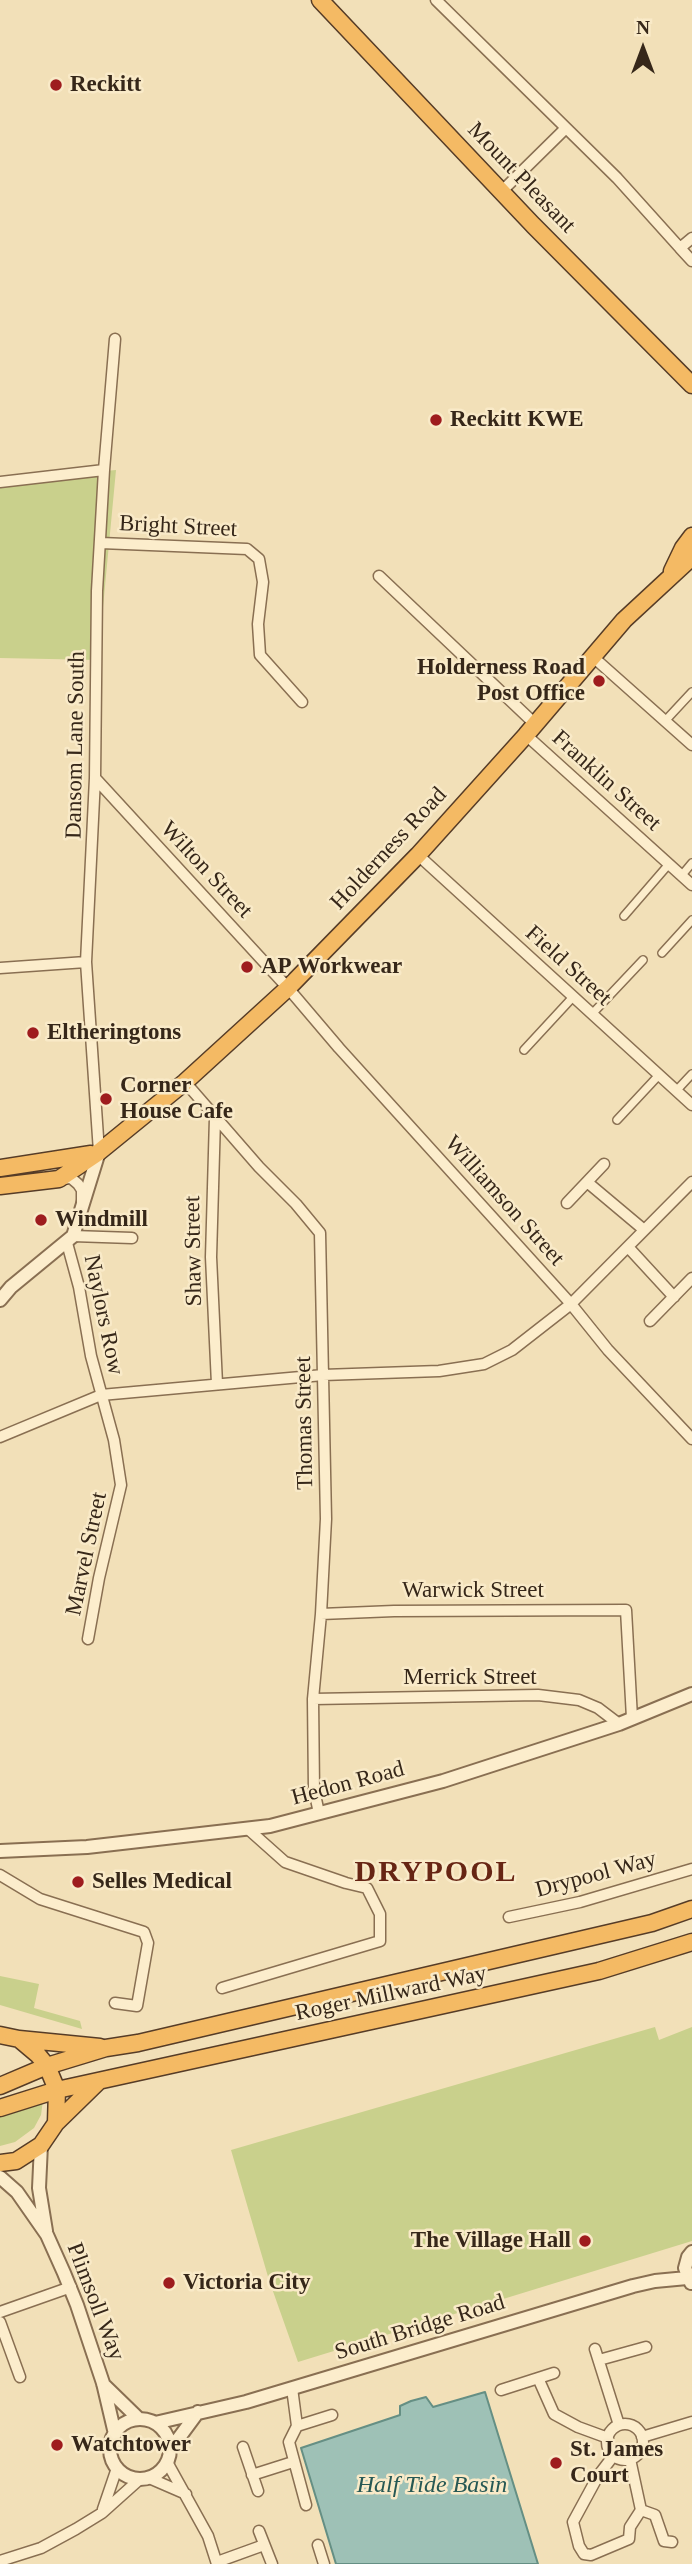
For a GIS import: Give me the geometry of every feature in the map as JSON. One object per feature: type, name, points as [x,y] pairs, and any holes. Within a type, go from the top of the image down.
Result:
[{"type":"highway","name":"Mount Pleasant","points":[[320,0],[501,192],[692,385]]},
{"type":"highway","points":[[668,579],[692,536]]},
{"type":"highway","name":"Holderness Road","points":[[60,1179],[99,1152],[185,1082],[288,988],[418,855],[624,620],[692,557]]},
{"type":"highway","points":[[0,1168],[99,1152]]},
{"type":"highway","points":[[0,1186],[60,1179]]},
{"type":"highway","name":"Roger Millward Way","points":[[0,2086],[47,2066],[106,2048],[138,2043],[476,1965],[652,1923],[692,1909]]},
{"type":"highway","name":"Roger Millward Way","points":[[0,2108],[57,2090],[599,1971],[692,1942]]},
{"type":"highway","points":[[599,1971],[692,1948]]},
{"type":"highway","name":"Roger Millward Way","points":[[0,2035],[106,2048]]},
{"type":"highway","points":[[19,2039],[47,2066],[57,2090],[56,2123]]},
{"type":"highway","points":[[0,2163],[16,2161],[41,2145],[56,2123],[98,2082]]},
{"type":"street","points":[[436,0],[617,178],[692,261]]},
{"type":"street","points":[[501,192],[566,128]]},
{"type":"street","points":[[680,248],[692,239]]},
{"type":"street","name":"Dansom Lane South","points":[[99,1152],[86,962],[95,778],[97,592],[115,339]]},
{"type":"street","points":[[0,482],[104,470]]},
{"type":"street","name":"Bright Street","points":[[101,542],[247,549],[259,559],[263,582],[258,624],[260,655],[302,702]]},
{"type":"street","name":"Franklin Street","points":[[379,576],[530,729],[692,885]]},
{"type":"street","points":[[592,656],[692,745]]},
{"type":"street","points":[[665,721],[692,692]]},
{"type":"street","name":"Wilton Street","points":[[95,778],[288,988]]},
{"type":"street","name":"Field Street","points":[[418,855],[692,1105]]},
{"type":"street","points":[[682,875],[692,863]]},
{"type":"street","points":[[624,916],[669,864]]},
{"type":"street","points":[[662,953],[692,920]]},
{"type":"street","points":[[592,1014],[643,960]]},
{"type":"street","points":[[0,968],[86,962]]},
{"type":"street","name":"Williamson Street","points":[[288,988],[571,1304],[608,1350],[692,1438]]},
{"type":"street","points":[[524,1050],[573,997]]},
{"type":"street","points":[[676,1091],[692,1074]]},
{"type":"street","points":[[617,1120],[659,1075]]},
{"type":"street","name":"Thomas Street","points":[[185,1082],[320,1234],[326,1519],[313,1699],[314,1790],[319,1813]]},
{"type":"street","name":"Shaw Street","points":[[215,1118],[211,1257],[217,1384]]},
{"type":"street","points":[[0,1300],[11,1286],[70,1240],[99,1152]]},
{"type":"street","points":[[567,1203],[604,1164]]},
{"type":"street","points":[[60,1179],[71,1178],[82,1190],[81,1213]]},
{"type":"street","points":[[587,1182],[643,1229]]},
{"type":"street","points":[[0,1437],[101,1395],[323,1376],[439,1371],[484,1364],[512,1350],[571,1304],[692,1182]]},
{"type":"street","points":[[70,1240],[132,1238]]},
{"type":"street","name":"Naylors Row","points":[[70,1240],[91,1356],[101,1395]]},
{"type":"street","points":[[628,1247],[674,1297]]},
{"type":"street","points":[[650,1321],[692,1278]]},
{"type":"street","name":"Marvel Street","points":[[88,1639],[121,1485],[114,1440],[101,1395]]},
{"type":"street","name":"Warwick Street","points":[[321,1614],[626,1609],[632,1718]]},
{"type":"street","name":"Hedon Road","points":[[0,1851],[87,1847],[248,1829],[319,1813],[443,1781],[619,1724],[692,1694]]},
{"type":"street","name":"Merrick Street","points":[[313,1699],[538,1695],[579,1700],[598,1708],[619,1724]]},
{"type":"street","points":[[222,1988],[380,1941],[380,1914],[367,1888],[285,1862],[248,1829]]},
{"type":"street","name":"Drypool Way","points":[[509,1917],[580,1902],[692,1868]]},
{"type":"street","points":[[0,1875],[40,1899],[144,1932],[148,1943],[137,2006],[115,2003]]},
{"type":"street","name":"Plimsoll Way","points":[[41,2145],[39,2189],[47,2235]]},
{"type":"street","name":"Plimsoll Way","points":[[0,2177],[17,2192],[47,2235],[71,2287],[103,2384],[115,2434]]},
{"type":"street","points":[[689,2257],[690,2281]]},
{"type":"street","name":"South Bridge Road","points":[[654,2281],[689,2257]]},
{"type":"street","name":"South Bridge Road","points":[[155,2423],[246,2402],[654,2281],[690,2281]]},
{"type":"street","points":[[0,2312],[71,2287]]},
{"type":"street","points":[[0,2322],[20,2377]]},
{"type":"street","points":[[599,2360],[646,2347]]},
{"type":"street","points":[[595,2349],[619,2425]]},
{"type":"street","points":[[501,2390],[554,2373]]},
{"type":"street","points":[[538,2378],[554,2414],[578,2427],[608,2438]]},
{"type":"street","name":"Plimsoll Way","points":[[103,2384],[139,2419]]},
{"type":"street","points":[[292,2388],[297,2426],[289,2442],[306,2505]]},
{"type":"street","points":[[0,2561],[41,2548],[102,2513],[145,2479],[157,2474],[198,2412]]},
{"type":"street","points":[[297,2426],[332,2415]]},
{"type":"street","points":[[186,2494],[124,2474],[117,2468],[111,2451],[115,2434],[121,2426],[139,2419],[155,2423],[166,2434],[169,2456],[208,2536],[217,2563],[264,2545]]},
{"type":"street","points":[[642,2437],[692,2422]]},
{"type":"street","points":[[619,2425],[636,2427],[642,2437],[640,2451],[630,2459],[614,2455],[609,2449],[608,2438],[611,2431],[619,2425]]},
{"type":"street","points":[[243,2446],[258,2491]]},
{"type":"street","points":[[614,2455],[598,2476],[573,2522],[579,2546],[584,2554],[591,2555],[629,2539],[630,2527],[641,2510],[630,2459]]},
{"type":"street","points":[[252,2475],[293,2462]]},
{"type":"street","points":[[102,2513],[117,2468]]},
{"type":"street","points":[[641,2510],[655,2515],[664,2541],[672,2542]]},
{"type":"street","points":[[259,2531],[272,2564]]},
{"type":"street","points":[[318,2545],[324,2564]]},
{"type":"green space","points":[[116,470],[98,660],[0,658],[0,481]]},
{"type":"green space","points":[[0,1976],[39,1984],[34,2008],[80,2021],[82,2029],[0,2005]]},
{"type":"green space","points":[[655,2027],[659,2040],[692,2027],[692,2241],[298,2362],[269,2280],[231,2150]]},
{"type":"green space","points":[[43,2100],[41,2115],[34,2128],[15,2142],[0,2146],[0,2116]]},
{"type":"water","name":"Half Tide Basin","points":[[485,2392],[538,2564],[336,2564],[301,2448],[400,2415],[400,2406],[411,2401],[426,2397],[433,2407]]},
{"type":"place","name":"Reckitt","points":[[56,85]]},
{"type":"place","name":"Reckitt KWE","points":[[436,420]]},
{"type":"place","name":"Holderness Road Post Office","points":[[599,681]]},
{"type":"place","name":"AP Workwear","points":[[247,967]]},
{"type":"place","name":"Eltheringtons","points":[[33,1033]]},
{"type":"place","name":"Corner House Cafe","points":[[106,1099]]},
{"type":"place","name":"Windmill","points":[[41,1220]]},
{"type":"place","name":"Selles Medical","points":[[78,1882]]},
{"type":"place","name":"The Village Hall","points":[[585,2241]]},
{"type":"place","name":"Victoria City","points":[[169,2283]]},
{"type":"place","name":"Watchtower","points":[[57,2445]]},
{"type":"place","name":"St. James Court","points":[[556,2463]]},
{"type":"district","name":"DRYPOOL","points":[[436,1873]]}]
